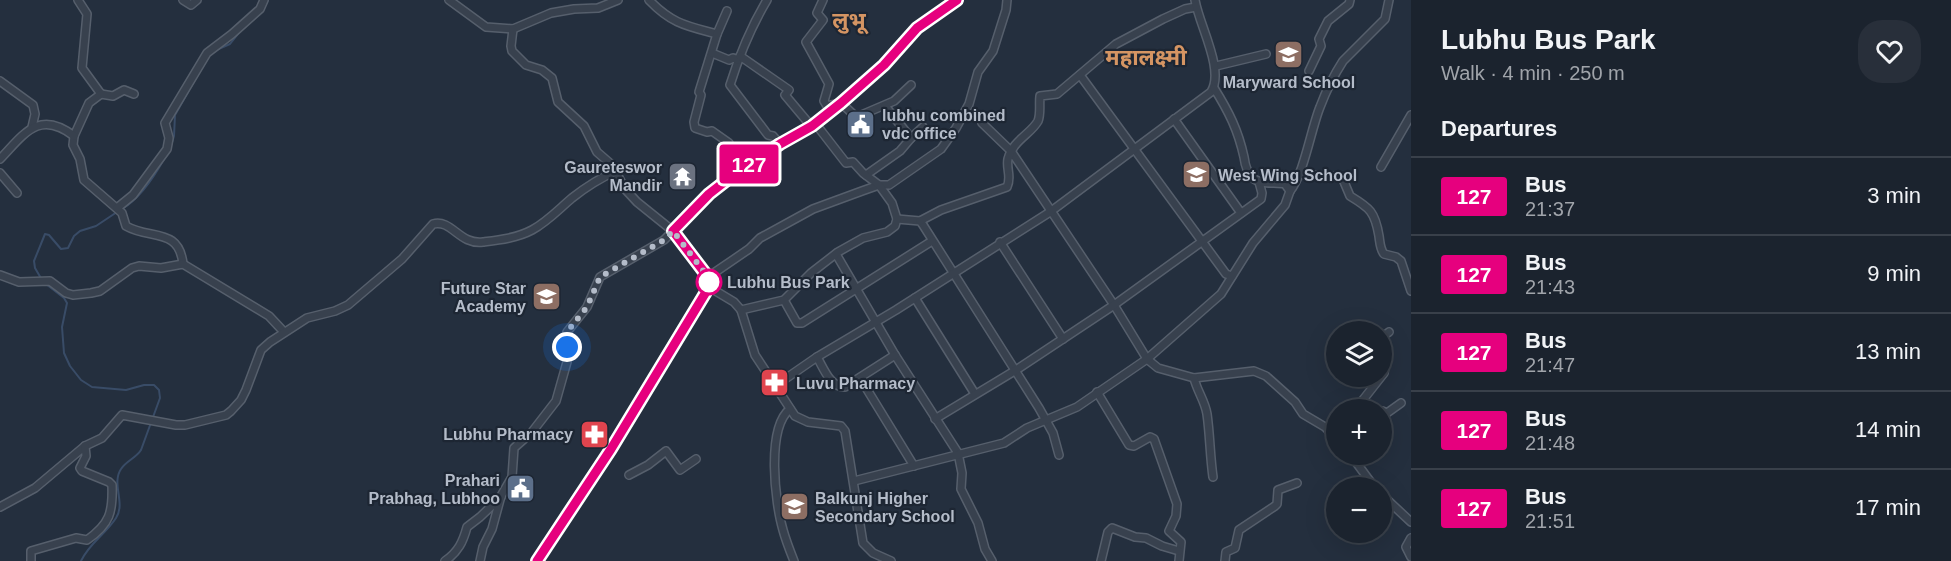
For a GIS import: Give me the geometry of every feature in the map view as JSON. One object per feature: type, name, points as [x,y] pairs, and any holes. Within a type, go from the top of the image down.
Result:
[{"type":"main road","points":[[537,561],[611,449],[709,287],[708,277],[673,231],[709,194],[741,169],[813,125],[841,103],[884,65],[917,28],[957,0]]},
{"type":"street","points":[[78,0],[87,14],[82,68],[101,94],[112,96],[124,90],[134,94]]},
{"type":"street","points":[[183,0],[191,5],[197,0]]},
{"type":"street","points":[[119,211],[167,149],[169,138],[165,123],[207,53],[260,9],[264,0]]},
{"type":"street","points":[[448,0],[486,27],[513,29],[551,13],[598,8],[618,0]]},
{"type":"street","points":[[649,0],[662,14],[678,23],[717,34]]},
{"type":"street","points":[[767,0],[739,58],[730,86],[768,135],[773,136],[780,144]]},
{"type":"street","points":[[823,0],[817,13],[823,20],[806,42],[829,84],[824,101],[827,106],[841,103],[859,117],[894,101],[911,86]]},
{"type":"street","points":[[708,277],[749,249],[760,238],[813,209],[879,185],[889,185],[941,149],[957,128],[969,104],[978,72],[993,51],[1007,0]]},
{"type":"street","points":[[1309,71],[1321,46],[1319,39],[1328,21],[1349,4],[1350,0]]},
{"type":"street","points":[[854,481],[1004,443],[1027,428],[1077,407],[1147,359],[1221,294],[1253,243],[1285,205],[1299,174],[1320,107],[1339,68],[1384,19],[1389,0]]},
{"type":"street","points":[[897,219],[920,221],[941,210],[1007,187],[1010,181],[1007,161],[1011,151],[1023,135],[1037,123],[1040,116],[1040,96],[1057,94],[1116,44],[1195,4],[1216,66],[1214,88],[1228,110],[1240,136],[1247,170],[1251,178],[1259,182],[1285,184],[1290,191]]},
{"type":"street","points":[[727,11],[717,34],[699,92],[701,95],[694,122],[695,128],[707,132],[712,131],[729,143]]},
{"type":"street","points":[[480,561],[501,496],[512,477],[514,448],[532,432],[556,401],[567,362],[567,332],[587,307],[600,277],[664,240],[673,231],[637,202],[625,189],[616,171],[597,152],[584,126],[558,102],[552,78],[542,70],[526,65],[512,51],[513,29]]},
{"type":"street","points":[[712,53],[729,60],[739,58],[789,90],[785,95],[846,163],[853,162],[879,185],[892,203],[897,219],[895,226],[887,232],[862,238],[836,254],[811,273],[784,300],[741,310]]},
{"type":"street","points":[[1216,66],[1266,54]]},
{"type":"street","points":[[1080,75],[1202,243],[1227,274],[1232,276]]},
{"type":"street","points":[[0,81],[30,101],[35,114],[32,127],[0,159]]},
{"type":"street","points":[[775,386],[817,357],[1050,212],[1214,88]]},
{"type":"street","points":[[101,94],[89,103],[74,136],[73,145],[80,159],[84,180],[119,211],[123,222],[133,230],[168,238],[176,243],[182,253],[183,264]]},
{"type":"street","points":[[885,106],[910,138]]},
{"type":"street","points":[[1381,167],[1411,115]]},
{"type":"street","points":[[1174,119],[1241,213]]},
{"type":"street","points":[[982,123],[1011,151],[1114,305],[1147,359],[1158,368],[1194,378],[1254,371],[1266,376],[1295,402],[1303,414],[1326,428]]},
{"type":"street","points":[[32,127],[56,124],[74,136]]},
{"type":"street","points":[[866,175],[900,152],[910,138],[923,127]]},
{"type":"street","points":[[0,507],[35,488],[85,446],[102,438],[122,415],[152,422],[185,425],[226,415],[241,400],[261,350],[307,318],[348,305],[402,259],[433,224],[446,225],[470,243],[520,235],[541,224],[588,186],[616,171]]},
{"type":"street","points":[[0,173],[17,193]]},
{"type":"street","points":[[1299,174],[1342,177],[1350,196],[1365,204],[1377,222],[1381,250],[1384,254],[1401,261],[1411,291]]},
{"type":"street","points":[[935,419],[1016,370],[1202,243],[1261,199],[1259,182]]},
{"type":"street","points":[[920,221],[1016,370],[1053,433],[1059,455]]},
{"type":"street","points":[[784,300],[797,323],[802,323],[932,241]]},
{"type":"street","points":[[1000,243],[1062,339]]},
{"type":"street","points":[[836,254],[895,355],[958,453],[962,473],[961,489],[978,523],[985,549],[992,561]]},
{"type":"street","points":[[0,275],[20,282],[50,281],[66,293],[74,295],[100,291],[132,268],[139,266],[161,268],[183,264],[269,316],[284,332]]},
{"type":"street","points":[[709,287],[734,302],[741,310],[755,355],[795,416],[808,422],[841,426],[845,431],[863,543],[873,553],[891,561]]},
{"type":"street","points":[[915,298],[975,394]]},
{"type":"street","points":[[817,357],[830,379],[839,387],[845,387],[895,355]]},
{"type":"street","points":[[860,378],[914,466]]},
{"type":"street","points":[[1194,378],[1207,415],[1213,477]]},
{"type":"street","points":[[1364,399],[1373,387]]},
{"type":"street","points":[[1097,392],[1129,445],[1134,446],[1150,437],[1154,439],[1177,504],[1176,516],[1169,528],[1170,532],[1181,542],[1179,561]]},
{"type":"street","points":[[1392,409],[1401,403]]},
{"type":"street","points":[[790,409],[785,413],[775,443],[774,466],[782,529],[794,561]]},
{"type":"street","points":[[32,561],[31,551],[76,538],[87,540],[99,531],[111,515],[112,485],[80,468],[86,456],[85,446]]},
{"type":"street","points":[[629,475],[648,465],[666,451],[680,470],[696,459]]},
{"type":"street","points":[[1225,561],[1226,552],[1235,548],[1239,530],[1277,504],[1278,490],[1297,483]]},
{"type":"street","points":[[446,561],[463,542],[466,527],[501,496]]},
{"type":"street","points":[[1392,504],[1411,522]]},
{"type":"street","points":[[1101,561],[1107,532],[1112,528],[1179,551]]},
{"type":"street","points":[[1411,538],[1406,547],[1411,557]]},
{"type":"waterway","points":[[265,6],[268,0]]},
{"type":"waterway","points":[[214,51],[230,44],[242,29]]},
{"type":"waterway","points":[[170,149],[174,136],[175,115],[205,62]]},
{"type":"waterway","points":[[122,209],[146,187],[164,159]]},
{"type":"waterway","points":[[42,280],[34,261],[45,234],[49,235],[61,249],[68,248],[74,236],[80,231],[96,226],[117,212]]},
{"type":"waterway","points":[[46,284],[67,303],[62,327],[64,353],[70,366],[81,380],[92,387],[126,390],[154,385],[159,390],[160,398],[141,450],[123,466],[118,475],[119,512],[112,524],[81,561]]},
{"type":"bus line","name":"127","points":[[537,561],[611,449],[709,287],[708,277],[673,231],[709,194],[741,169],[812,126],[841,103],[884,65],[917,28],[931,16],[957,0]]},
{"type":"place","name":"Maryward School","points":[[1289,54]]},
{"type":"place","name":"lubhu combined vdc office","points":[[861,124]]},
{"type":"place","name":"West Wing School","points":[[1197,175]]},
{"type":"place","name":"Gaureteswor Mandir","points":[[683,176]]},
{"type":"place","name":"Lubhu Bus Park","points":[[709,282]]},
{"type":"place","name":"Future Star Academy","points":[[547,297]]},
{"type":"place","name":"Luvu Pharmacy","points":[[775,383]]},
{"type":"place","name":"Lubhu Pharmacy","points":[[594,434]]},
{"type":"place","name":"Prahari Prabhag, Lubhoo","points":[[521,489]]},
{"type":"place","name":"Balkunj Higher Secondary School","points":[[794,507]]},
{"type":"district","name":"लुभू","points":[[849,20]]},
{"type":"district","name":"महालक्ष्मी","points":[[1146,57]]},
{"type":"route","points":[[567,347],[567,332],[587,307],[600,277],[664,240],[673,231],[708,277],[709,287],[709,282]]}]
